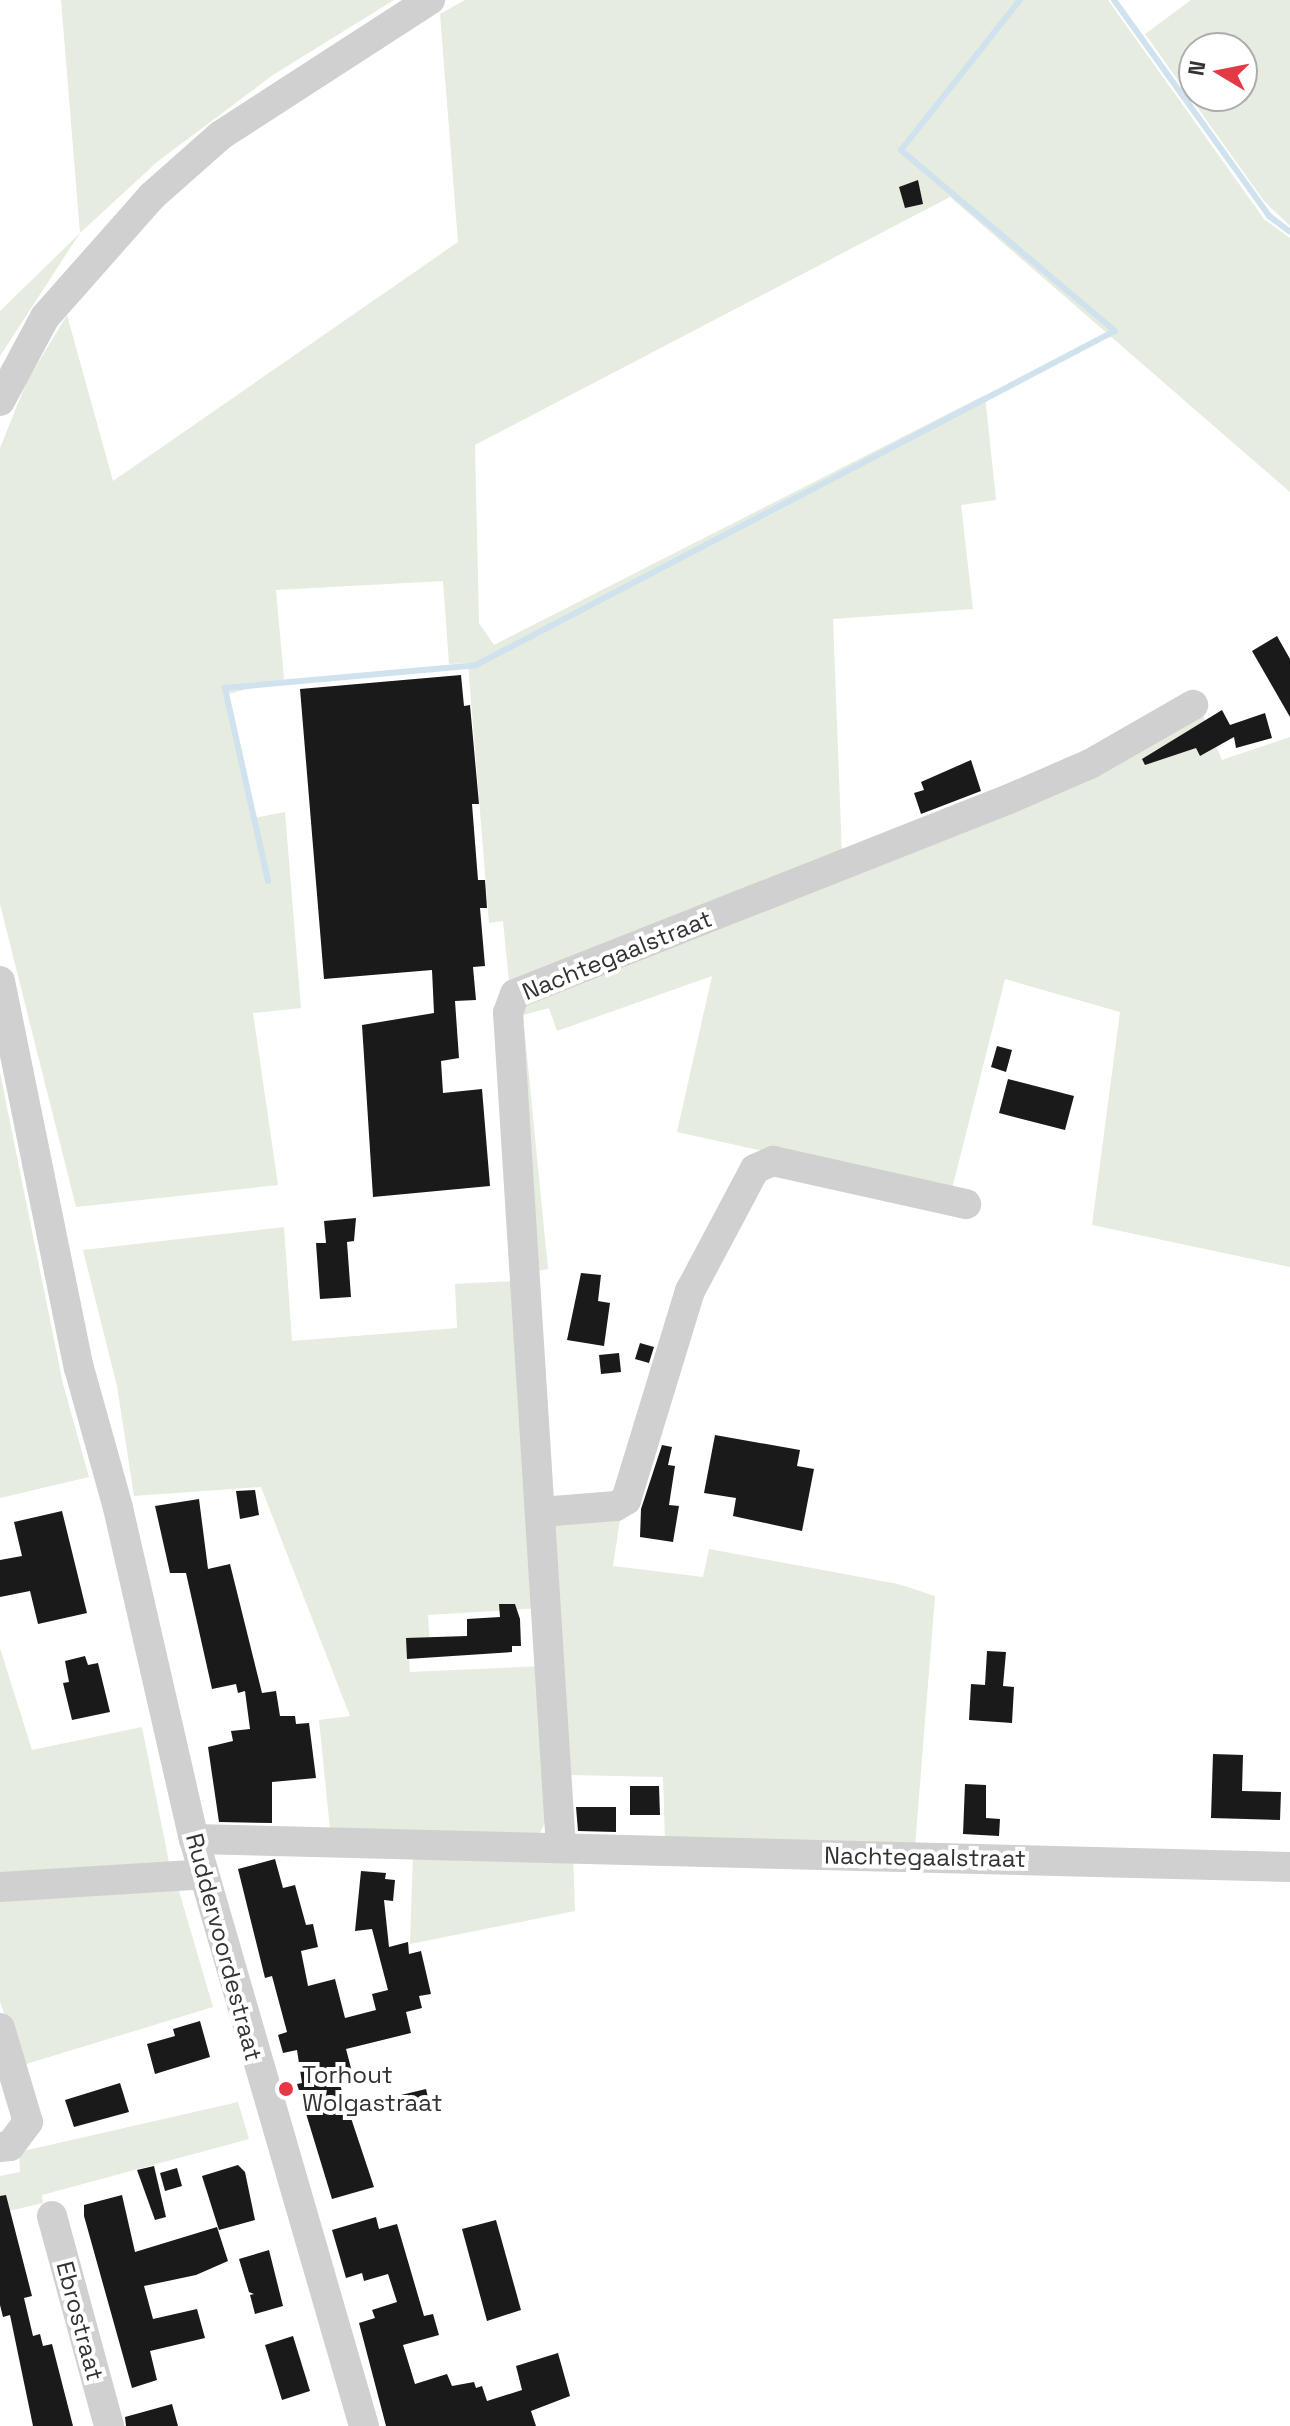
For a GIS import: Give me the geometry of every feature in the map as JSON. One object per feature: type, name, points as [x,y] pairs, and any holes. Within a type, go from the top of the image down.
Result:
[{"type":"street","points":[[0,401],[45,317],[152,196],[221,135],[430,0]]},
{"type":"street","name":"Nachtegaalstraat","points":[[561,1848],[508,1013],[515,994],[1009,799],[1090,764],[1193,705]]},
{"type":"street","name":"Ruddervoordestraat","points":[[0,981],[54,1233],[85,1308],[99,1363],[118,1508],[194,1839],[358,2425]]},
{"type":"street","points":[[541,1512],[616,1506],[626,1500],[690,1291],[755,1169],[773,1161],[966,1204]]},
{"type":"street","name":"Nachtegaalstraat","points":[[194,1839],[1290,1867]]},
{"type":"street","points":[[0,1887],[204,1874]]},
{"type":"street","points":[[0,2028],[28,2122],[10,2146],[0,2147]]},
{"type":"street","name":"Ebrostraat","points":[[52,2216],[109,2426]]},
{"type":"shaded area","points":[[61,0],[394,0],[273,75],[157,162],[80,233]]},
{"type":"shaded area","points":[[465,0],[1108,0],[1178,98],[1178,112],[1188,112],[1264,219],[1290,238],[1290,492],[950,197],[475,445],[479,623],[494,645],[985,395],[996,500],[961,505],[973,609],[833,619],[842,855],[509,982],[503,921],[489,923],[468,663],[449,664],[443,581],[276,590],[284,679],[228,694],[254,818],[285,812],[301,1008],[253,1013],[278,1185],[76,1207],[0,904],[0,448],[27,381],[67,315],[113,481],[458,242],[440,14]]},
{"type":"shaded area","points":[[1191,0],[1290,0],[1290,226],[1264,201],[1201,112],[1258,112],[1258,32],[1178,32],[1178,80],[1145,34]]},
{"type":"shaded area","points":[[80,233],[0,356],[0,311]]},
{"type":"shaded area","points":[[1201,710],[1222,760],[1290,737],[1290,1267],[1092,1225],[1120,1012],[1005,979],[951,1193],[677,1132],[712,976],[557,1031],[549,1008],[523,1015],[548,1269],[528,1273],[508,1005]]},
{"type":"shaded area","points":[[0,1073],[63,1384],[89,1477],[0,1498]]},
{"type":"shaded area","points":[[284,1227],[292,1341],[457,1328],[455,1284],[517,1281],[540,1608],[428,1615],[430,1648],[408,1648],[410,1672],[546,1666],[547,1817],[539,1836],[330,1829],[319,1720],[350,1716],[261,1487],[134,1496],[117,1386],[83,1250]]},
{"type":"shaded area","points":[[621,1513],[613,1566],[703,1577],[709,1549],[898,1584],[935,1596],[915,1847],[665,1842],[663,1777],[568,1775],[554,1522]]},
{"type":"shaded area","points":[[0,1648],[32,1750],[142,1727],[169,1862],[0,1875]]},
{"type":"shaded area","points":[[413,1853],[573,1855],[575,1911],[410,1944]]},
{"type":"shaded area","points":[[173,1885],[179,1891],[213,2007],[23,2065],[0,2002],[0,1894]]},
{"type":"shaded area","points":[[238,2102],[249,2139],[42,2195],[43,2203],[0,2213],[0,2176],[20,2172],[19,2152]]},
{"type":"building","points":[[918,180],[923,204],[905,208],[899,187]]},
{"type":"building","points":[[1277,636],[1290,659],[1290,717],[1252,651]]},
{"type":"building","points":[[461,675],[464,706],[470,705],[479,804],[472,804],[478,880],[485,880],[487,908],[480,908],[485,966],[473,967],[476,1000],[455,1001],[459,1058],[441,1061],[443,1093],[482,1089],[490,1186],[373,1197],[362,1025],[434,1013],[432,970],[324,979],[300,689]]},
{"type":"building","points":[[1222,710],[1230,725],[1265,713],[1272,738],[1236,748],[1234,737],[1200,756],[1196,748],[1145,765],[1142,759]]},
{"type":"building","points":[[971,760],[981,791],[921,814],[914,793],[924,790],[921,782]]},
{"type":"building","points":[[997,1046],[1012,1050],[1006,1072],[991,1067]]},
{"type":"building","points":[[1008,1079],[1074,1096],[1065,1130],[999,1113]]},
{"type":"building","points":[[356,1218],[354,1241],[347,1242],[351,1297],[320,1299],[316,1243],[326,1243],[324,1221]]},
{"type":"building","points":[[581,1273],[601,1275],[598,1301],[610,1303],[604,1346],[567,1340]]},
{"type":"building","points":[[640,1343],[654,1347],[649,1363],[635,1359]]},
{"type":"building","points":[[619,1353],[621,1372],[601,1374],[599,1355]]},
{"type":"building","points":[[715,1435],[800,1450],[797,1466],[814,1469],[802,1531],[733,1516],[736,1498],[704,1493]]},
{"type":"building","points":[[662,1445],[672,1447],[668,1465],[675,1466],[669,1505],[679,1506],[673,1542],[640,1537],[641,1509]]},
{"type":"building","points":[[255,1490],[259,1515],[240,1519],[236,1491]]},
{"type":"building","points":[[199,1499],[208,1569],[230,1564],[262,1693],[276,1691],[280,1716],[295,1716],[296,1724],[309,1723],[316,1778],[272,1782],[272,1823],[219,1822],[208,1747],[233,1741],[231,1731],[250,1729],[245,1691],[238,1693],[236,1684],[212,1689],[186,1573],[170,1573],[155,1506]]},
{"type":"building","points":[[62,1511],[87,1613],[38,1624],[30,1591],[0,1597],[0,1560],[22,1556],[14,1522]]},
{"type":"building","points":[[499,1604],[515,1604],[520,1619],[521,1646],[512,1646],[512,1652],[407,1659],[406,1638],[467,1636],[467,1619],[500,1617]]},
{"type":"building","points":[[987,1651],[1006,1652],[1003,1686],[1014,1687],[1012,1723],[969,1720],[971,1684],[985,1685]]},
{"type":"building","points":[[85,1656],[88,1665],[98,1663],[110,1712],[72,1720],[63,1683],[69,1682],[65,1661]]},
{"type":"building","points":[[1213,1754],[1243,1755],[1242,1791],[1281,1792],[1280,1820],[1211,1818]]},
{"type":"building","points":[[965,1784],[986,1785],[986,1818],[1000,1819],[999,1836],[963,1834]]},
{"type":"building","points":[[630,1786],[659,1786],[660,1815],[630,1815]]},
{"type":"building","points":[[576,1807],[616,1807],[616,1832],[578,1831]]},
{"type":"building","points":[[275,1859],[283,1888],[295,1885],[306,1925],[313,1924],[318,1947],[301,1951],[308,1986],[335,1979],[345,2018],[376,2010],[372,1994],[388,1990],[372,1929],[355,1931],[361,1871],[386,1873],[385,1879],[395,1880],[393,1901],[384,1900],[389,1947],[408,1942],[409,1954],[421,1951],[431,1994],[419,1996],[422,2008],[406,2012],[411,2033],[346,2049],[352,2072],[337,2076],[374,2187],[332,2199],[297,2084],[302,2083],[297,2050],[283,2053],[278,2035],[287,2032],[272,1976],[265,1978],[238,1869]]},
{"type":"building","points":[[200,2021],[210,2057],[155,2074],[147,2044],[175,2036],[173,2029]]},
{"type":"building","points":[[120,2083],[129,2112],[74,2127],[65,2100]]},
{"type":"building","points":[[426,2089],[430,2106],[405,2111],[401,2095]]},
{"type":"building","points":[[238,2165],[245,2172],[255,2220],[219,2230],[202,2176]]},
{"type":"building","points":[[154,2166],[166,2217],[155,2220],[137,2170]]},
{"type":"building","points":[[177,2168],[182,2186],[165,2191],[160,2173]]},
{"type":"building","points":[[6,2195],[32,2296],[24,2298],[33,2336],[40,2334],[43,2346],[52,2344],[73,2426],[33,2426],[10,2315],[3,2317],[0,2305],[0,2196]]},
{"type":"building","points":[[122,2195],[135,2252],[217,2227],[228,2261],[196,2275],[144,2286],[153,2319],[197,2309],[205,2338],[150,2351],[157,2380],[132,2388],[84,2216],[84,2205]]},
{"type":"building","points":[[376,2217],[379,2229],[397,2224],[424,2316],[433,2314],[439,2335],[403,2345],[415,2384],[447,2374],[452,2386],[474,2382],[476,2388],[482,2386],[487,2401],[522,2390],[516,2366],[558,2353],[570,2396],[531,2411],[536,2426],[386,2426],[359,2323],[375,2318],[372,2310],[397,2302],[388,2274],[364,2281],[362,2273],[346,2278],[332,2230]]},
{"type":"building","points":[[496,2220],[521,2310],[487,2321],[462,2229]]},
{"type":"building","points":[[269,2250],[283,2306],[255,2314],[250,2295],[254,2294],[249,2292],[239,2259]]},
{"type":"building","points":[[293,2336],[310,2391],[282,2400],[265,2345]]},
{"type":"building","points":[[172,2404],[178,2426],[126,2426],[125,2417]]},
{"type":"waterway","points":[[268,881],[225,688],[476,665],[1115,331],[901,150],[1020,0]]},
{"type":"waterway","points":[[1114,0],[1269,216],[1290,232]]},
{"type":"place","name":"Torhout Wolgastraat","points":[[286,2089]]}]
